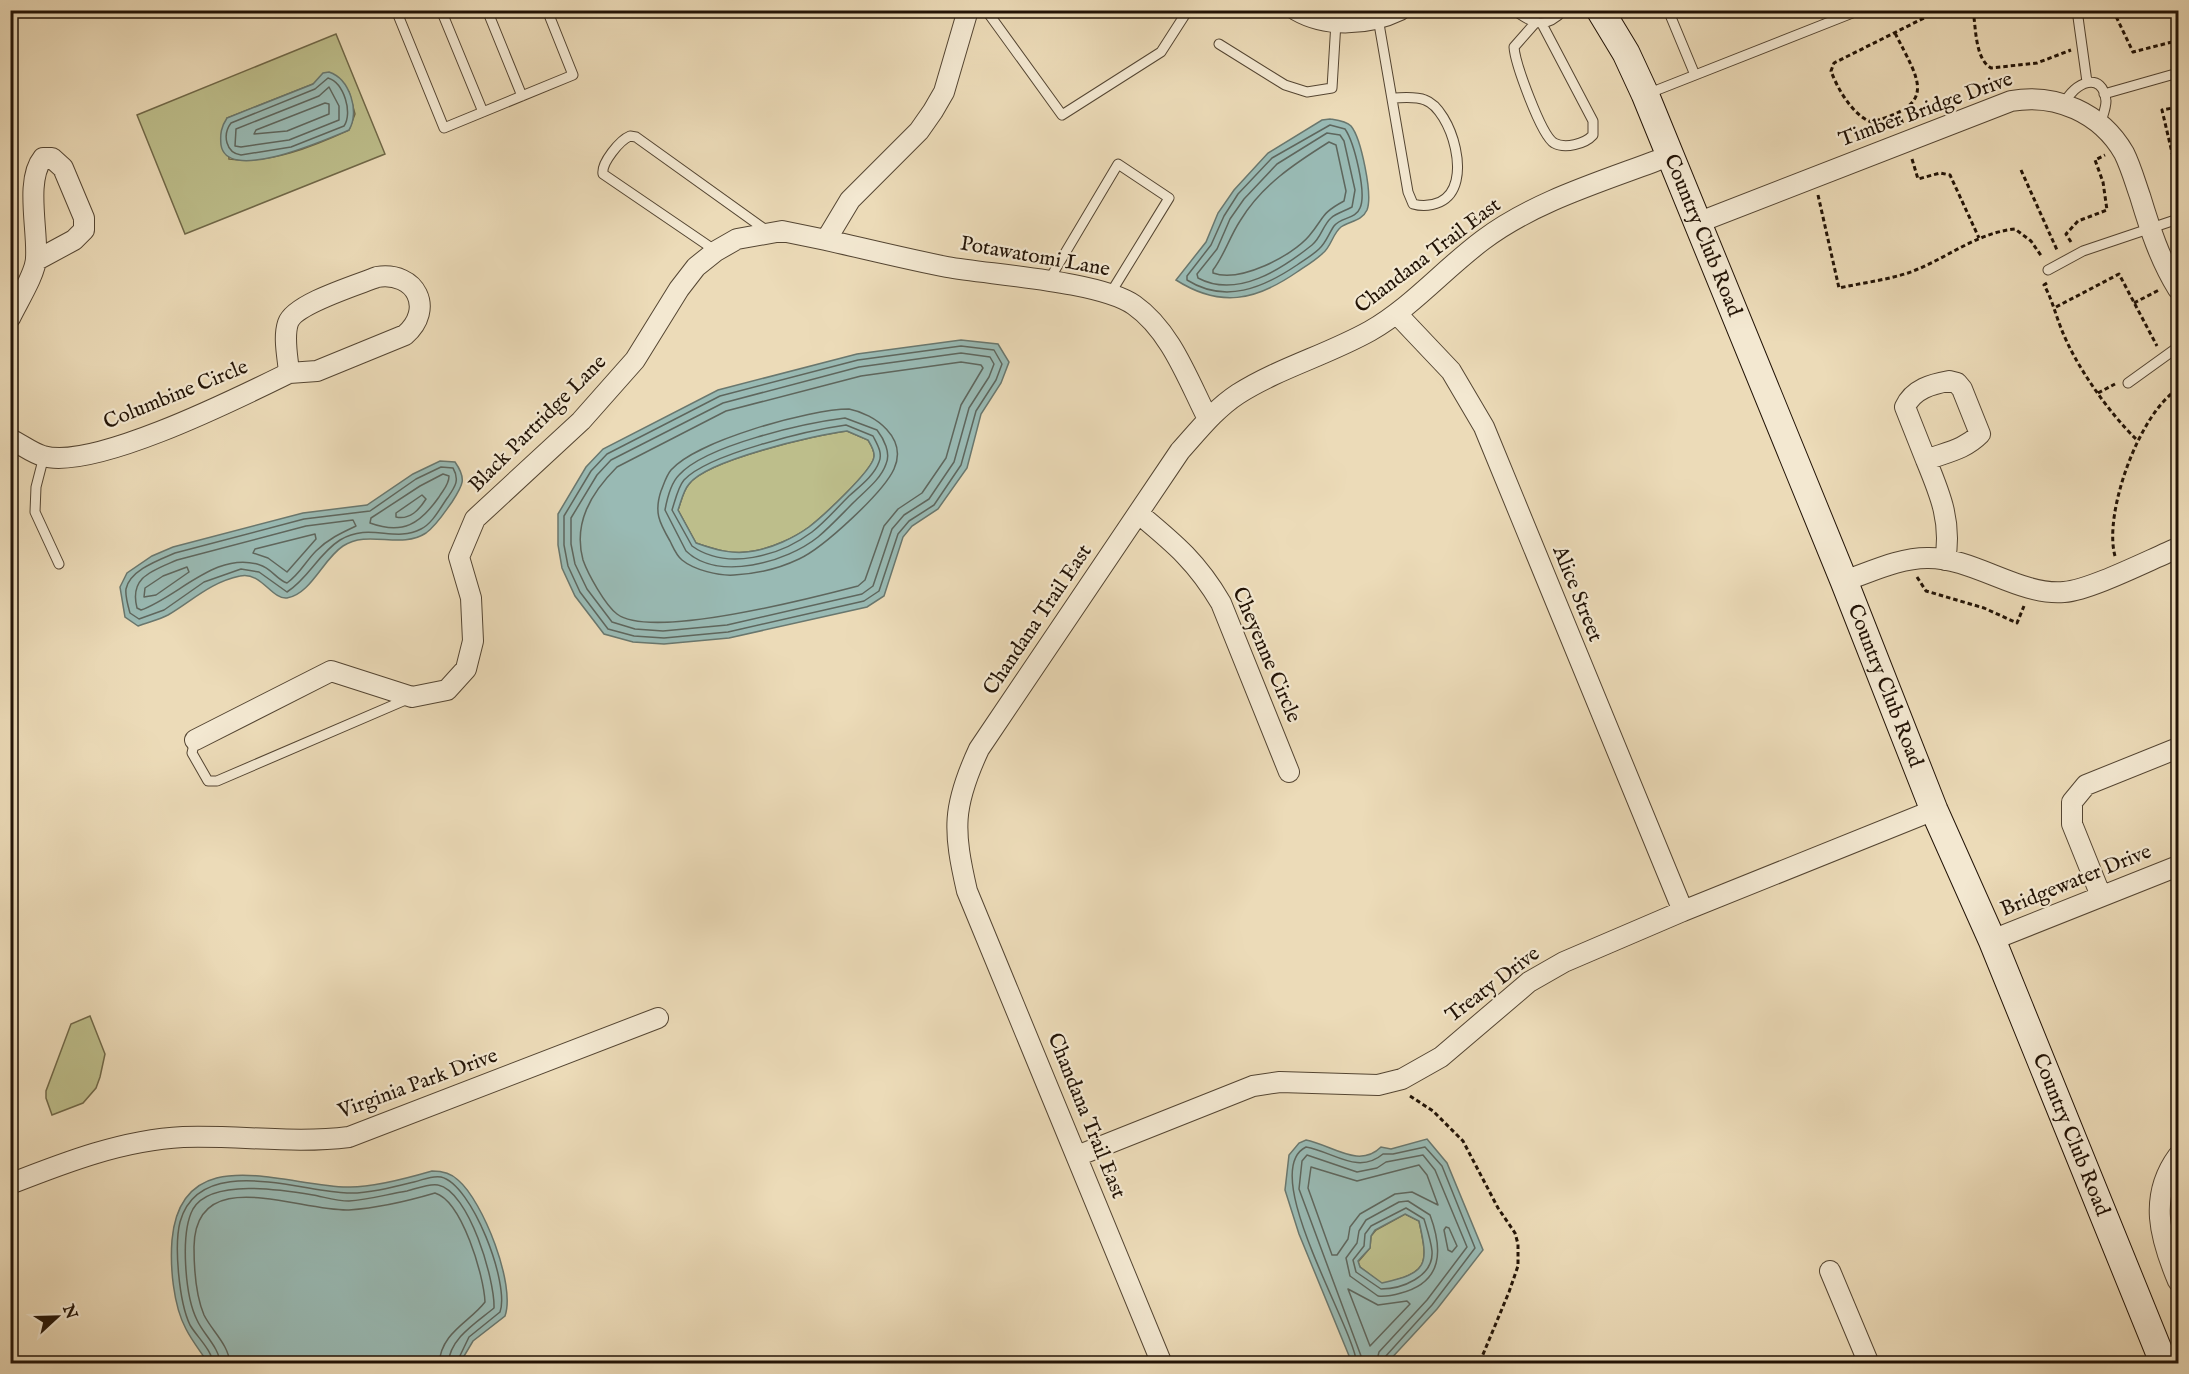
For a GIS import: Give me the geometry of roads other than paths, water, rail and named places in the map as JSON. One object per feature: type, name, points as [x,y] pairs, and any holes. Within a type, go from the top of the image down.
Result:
[{"type":"street","points":[[826,240],[850,200],[919,131],[933,111],[944,92],[968,10]]},
{"type":"street","points":[[1296,10],[1336,22],[1350,23],[1378,18],[1400,10]]},
{"type":"street","name":"Country Club Road","points":[[1600,10],[1626,53],[1645,94],[1844,581],[1934,810],[1992,940],[2164,1364]]},
{"type":"street","name":"Timber Bridge Drive","points":[[1697,223],[2011,101],[2042,98],[2082,111],[2100,125],[2120,147],[2150,229],[2176,285]]},
{"type":"street","name":"Chandana Trail East","points":[[1162,1364],[967,891],[956,832],[957,807],[962,786],[979,749],[1180,451],[1208,419],[1237,395],[1264,379],[1340,346],[1397,314],[1483,240],[1514,220],[1564,197],[1669,156]]},
{"type":"street","points":[[10,318],[37,260],[34,235],[36,167],[44,158],[52,158],[63,168],[84,218],[84,230],[74,240],[37,260]]},
{"type":"street","name":"Black Partridge Lane","points":[[411,698],[447,690],[466,669],[473,641],[471,598],[459,557],[474,519],[580,422],[635,360],[679,289],[696,267],[716,251],[738,239],[782,231],[826,240]]},
{"type":"street","name":"Potawatomi Lane","points":[[826,240],[946,267],[1110,294],[1134,305],[1153,322],[1169,344],[1208,419]]},
{"type":"street","name":"Columbine Circle","points":[[10,439],[44,456],[84,456],[125,445],[290,373],[317,371],[405,335],[417,324],[420,309],[418,297],[411,285],[403,278],[390,275],[377,277],[297,310],[288,321],[290,373]]},
{"type":"street","name":"Alice Street","points":[[1397,314],[1451,371],[1484,427],[1683,911]]},
{"type":"street","points":[[1926,460],[1947,515],[1945,560]]},
{"type":"street","name":"Cheyenne Circle","points":[[1139,514],[1188,555],[1221,603],[1289,772]]},
{"type":"street","points":[[1844,581],[1905,561],[1929,558],[1945,560],[2032,587],[2065,592],[2178,548]]},
{"type":"street","points":[[195,740],[332,671],[411,698]]},
{"type":"street","points":[[2101,896],[2072,824],[2072,802],[2086,785],[2178,748]]},
{"type":"street","name":"Treaty Drive","points":[[1077,1156],[1253,1086],[1280,1082],[1378,1085],[1401,1079],[1441,1057],[1530,982],[1564,962],[1683,911],[1934,810]]},
{"type":"street","name":"Bridgewater Drive","points":[[1992,940],[2178,866]]},
{"type":"street","name":"Virginia Park Drive","points":[[10,1184],[90,1155],[138,1142],[181,1137],[227,1136],[312,1141],[350,1137],[658,1018]]},
{"type":"street","points":[[2178,1156],[2166,1176],[2160,1194],[2158,1213],[2165,1250],[2178,1281]]},
{"type":"street","points":[[1830,1271],[1869,1364]]},
{"type":"lane","points":[[396,10],[444,128],[573,75],[547,10]]},
{"type":"lane","points":[[441,10],[483,112]]},
{"type":"lane","points":[[487,10],[522,96]]},
{"type":"lane","points":[[986,10],[1062,115],[1161,52],[1188,10]]},
{"type":"lane","points":[[1514,10],[1539,23],[1593,121],[1593,135],[1587,142],[1565,145],[1553,142],[1546,134],[1515,58],[1514,47],[1539,23],[1555,19],[1564,10]]},
{"type":"lane","points":[[1668,10],[1695,75]]},
{"type":"lane","points":[[1645,94],[1860,10]]},
{"type":"lane","points":[[2077,10],[2087,82]]},
{"type":"lane","points":[[1378,18],[1408,192],[1413,204],[1433,206],[1450,198],[1458,181],[1457,154],[1437,107],[1424,99],[1392,98]]},
{"type":"lane","points":[[1219,44],[1285,85],[1307,92],[1332,88],[1336,22]]},
{"type":"lane","points":[[2104,94],[2178,73]]},
{"type":"lane","points":[[2064,104],[2076,86],[2087,82],[2097,85],[2104,94],[2106,104],[2100,125]]},
{"type":"lane","points":[[716,251],[603,174],[603,166],[624,139],[630,136],[636,137],[751,217],[770,233]]},
{"type":"lane","points":[[1047,282],[1118,164],[1169,198],[1110,294]]},
{"type":"lane","points":[[2048,270],[2077,254],[2178,219]]},
{"type":"lane","points":[[2128,383],[2178,347]]},
{"type":"lane","points":[[44,456],[36,487],[35,512],[59,564]]},
{"type":"lane","points":[[195,740],[192,753],[203,776],[208,781],[218,781],[411,698]]},
{"type":"water","points":[[329,72],[343,81],[351,97],[353,114],[349,130],[279,156],[258,160],[240,160],[227,156],[221,145],[221,137],[227,118],[313,84],[323,73]]},
{"type":"water","points":[[1330,119],[1349,124],[1359,142],[1368,192],[1365,214],[1341,227],[1326,250],[1314,261],[1282,282],[1252,295],[1223,297],[1208,295],[1176,280],[1206,242],[1218,213],[1234,190],[1268,153],[1322,120]]},
{"type":"water","points":[[961,340],[998,344],[1009,362],[1001,383],[981,414],[967,468],[938,509],[912,526],[903,537],[884,596],[867,607],[729,638],[664,644],[633,642],[604,634],[575,596],[562,568],[558,545],[558,514],[586,467],[603,449],[718,390],[857,354]],"holes":[[[847,431],[868,440],[874,457],[856,483],[809,527],[775,545],[761,550],[732,552],[696,543],[678,510],[689,484],[700,475],[738,458],[788,443]]]},
{"type":"water","points":[[440,461],[455,462],[461,473],[462,482],[459,491],[434,526],[416,538],[353,541],[336,552],[303,590],[287,598],[276,595],[254,578],[240,576],[211,587],[157,620],[138,626],[125,617],[120,587],[127,573],[152,556],[173,547],[303,513],[367,505],[413,474]]},
{"type":"water","points":[[1427,1139],[1447,1163],[1483,1250],[1437,1309],[1387,1363],[1352,1363],[1299,1234],[1285,1190],[1289,1155],[1299,1143],[1306,1140],[1354,1156],[1373,1153],[1381,1147],[1391,1149]],"holes":[[[1405,1214],[1419,1221],[1424,1257],[1417,1271],[1382,1283],[1360,1267],[1358,1261],[1370,1248],[1371,1236],[1375,1230]]]},
{"type":"water","points":[[432,1171],[452,1176],[468,1191],[487,1224],[502,1265],[506,1285],[505,1316],[473,1341],[460,1363],[208,1363],[191,1338],[178,1309],[172,1273],[172,1240],[180,1209],[194,1189],[215,1179],[239,1175],[357,1187],[390,1182]]}]
